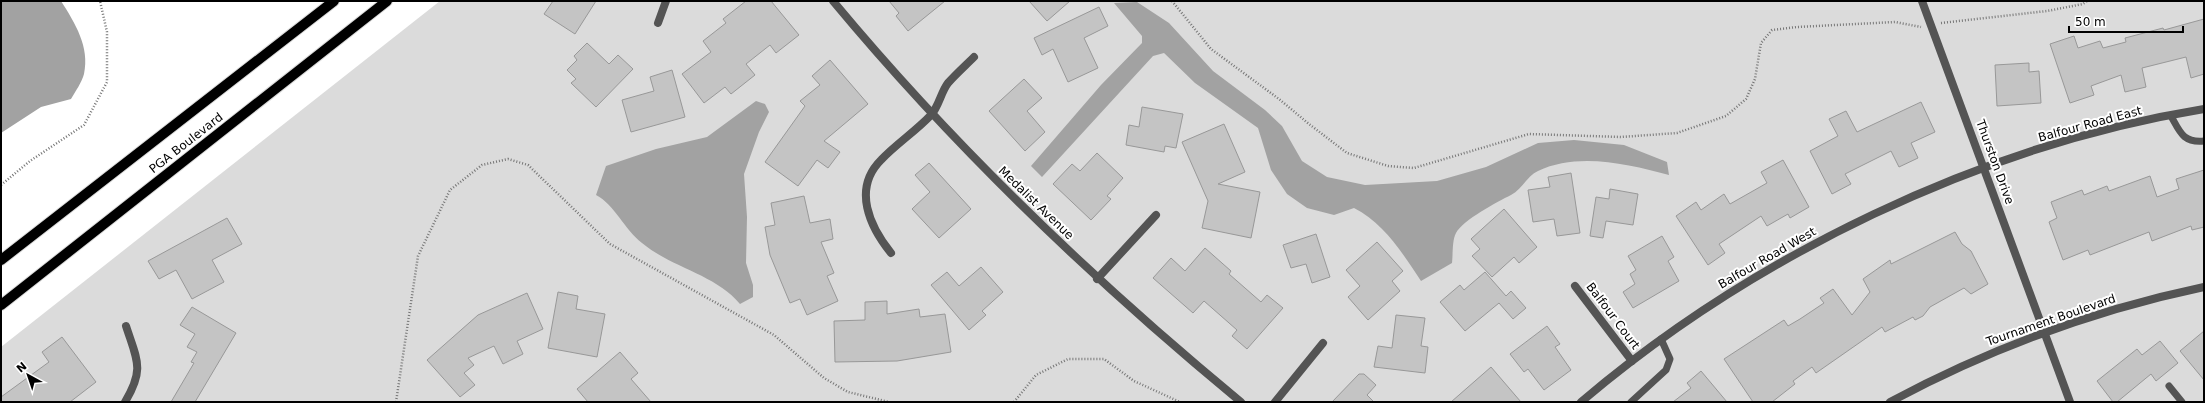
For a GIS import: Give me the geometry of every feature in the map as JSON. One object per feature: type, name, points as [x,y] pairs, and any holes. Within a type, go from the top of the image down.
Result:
[{"type":"main road","name":"PGA Boulevard","points":[[1,260],[334,1]]},
{"type":"main road","name":"PGA Boulevard","points":[[1,304],[387,1]]},
{"type":"street","points":[[658,23],[666,1]]},
{"type":"street","name":"Medalist Avenue","points":[[833,1],[932,114],[1010,196],[1097,279],[1241,402]]},
{"type":"street","name":"Thurston Drive","points":[[1922,1],[2070,402]]},
{"type":"street","points":[[891,253],[877,235],[868,215],[866,194],[869,180],[880,161],[932,114],[948,84],[974,57]]},
{"type":"street","name":"Balfour Road East","points":[[1984,168],[2079,138],[2204,109]]},
{"type":"street","name":"Balfour Road West","points":[[1582,402],[1661,339],[1737,288],[1796,254],[1864,219],[1984,168]]},
{"type":"street","points":[[1097,279],[1156,215]]},
{"type":"street","name":"Balfour Court","points":[[1575,286],[1632,361]]},
{"type":"street","name":"Tournament Boulevard","points":[[1890,402],[1985,355],[2045,332],[2118,308],[2204,287]]},
{"type":"street","points":[[125,402],[132,389],[139,366],[126,326]]},
{"type":"street","points":[[1275,402],[1324,343]]},
{"type":"lane","points":[[2171,116],[2181,134],[2190,141],[2204,140]]},
{"type":"lane","points":[[1631,402],[1666,370],[1670,359],[1661,339]]},
{"type":"lane","points":[[2169,386],[2182,402]]},
{"type":"path","points":[[1,184],[30,161],[84,125],[107,82],[107,32],[100,1]]},
{"type":"path","points":[[1172,1],[1211,49],[1279,99],[1347,153],[1388,166],[1414,168],[1529,134],[1621,137],[1677,133],[1726,116],[1746,98],[1755,79],[1761,42],[1772,30],[1797,27],[1895,22],[1919,27],[2047,11],[2083,4],[2087,1]]},
{"type":"path","points":[[396,402],[418,256],[450,190],[482,165],[508,159],[528,165],[610,244],[774,335],[824,378],[848,392],[889,402]]},
{"type":"path","points":[[1014,402],[1036,375],[1068,359],[1104,359],[1134,381],[1180,402]]},
{"type":"shaded area","points":[[1,1],[61,1],[80,36],[85,54],[85,64],[83,77],[71,99],[41,107],[1,133]]},
{"type":"shaded area","points":[[440,1],[2204,1],[2204,402],[1,402],[1,347]]},
{"type":"shaded area","points":[[1137,2],[1169,23],[1213,71],[1265,110],[1282,126],[1302,161],[1327,177],[1365,185],[1437,181],[1486,167],[1538,143],[1574,140],[1624,145],[1667,162],[1669,175],[1620,164],[1586,161],[1553,165],[1538,171],[1511,195],[1481,212],[1460,228],[1456,233],[1454,240],[1452,263],[1421,281],[1392,240],[1365,214],[1354,208],[1334,215],[1307,208],[1287,194],[1271,170],[1258,128],[1195,83],[1164,53],[1153,56],[1042,177],[1031,166],[1101,85],[1142,43],[1142,36],[1114,3]]},
{"type":"shaded area","points":[[756,101],[765,104],[769,112],[759,132],[744,174],[747,217],[746,263],[753,285],[753,297],[740,304],[718,285],[666,259],[642,243],[609,205],[596,195],[606,166],[656,149],[707,137]]},
{"type":"building","points":[[553,1],[596,1],[575,34],[544,14]]},
{"type":"building","points":[[746,1],[771,1],[799,35],[776,53],[770,45],[746,64],[755,75],[731,94],[725,87],[704,103],[682,74],[711,52],[703,41],[726,23],[723,19]]},
{"type":"building","points":[[889,1],[945,1],[908,31],[896,16],[899,13]]},
{"type":"building","points":[[1029,1],[1070,1],[1047,21]]},
{"type":"building","points":[[1099,7],[1108,26],[1084,38],[1098,68],[1068,82],[1053,49],[1042,55],[1034,38]]},
{"type":"building","points":[[2204,19],[2204,74],[2191,78],[2186,57],[2142,68],[2146,87],[2125,92],[2121,75],[2091,86],[2094,95],[2070,103],[2050,44],[2074,36],[2078,48],[2100,41],[2103,48],[2126,42],[2125,38],[2163,28],[2164,30]]},
{"type":"building","points":[[587,43],[609,64],[618,55],[633,69],[596,107],[571,83],[576,79],[567,70],[577,60],[574,56]]},
{"type":"building","points":[[830,60],[868,104],[824,141],[840,152],[828,168],[817,160],[798,186],[765,162],[805,106],[800,101],[820,85],[812,76]]},
{"type":"building","points":[[2029,63],[2029,72],[2039,71],[2041,103],[1997,106],[1995,65]]},
{"type":"building","points":[[672,70],[685,117],[631,132],[622,100],[654,91],[650,77]]},
{"type":"building","points":[[1024,79],[1042,98],[1027,111],[1045,132],[1025,151],[989,111]]},
{"type":"building","points":[[1921,102],[1935,132],[1911,143],[1918,158],[1899,167],[1891,151],[1845,174],[1851,184],[1832,194],[1810,151],[1838,136],[1829,119],[1846,111],[1857,132]]},
{"type":"building","points":[[1142,107],[1183,114],[1176,148],[1165,146],[1164,152],[1126,145],[1129,125],[1139,127]]},
{"type":"building","points":[[1224,124],[1245,172],[1218,184],[1260,192],[1251,238],[1202,228],[1208,201],[1182,142]]},
{"type":"building","points":[[1097,153],[1123,178],[1107,196],[1111,199],[1091,220],[1053,184],[1072,164],[1080,171]]},
{"type":"building","points":[[1783,160],[1809,207],[1790,218],[1788,214],[1767,226],[1761,216],[1719,244],[1725,253],[1708,265],[1676,216],[1696,202],[1701,210],[1724,194],[1730,204],[1767,183],[1761,172]]},
{"type":"building","points":[[929,163],[971,209],[939,238],[912,209],[930,192],[915,175]]},
{"type":"building","points":[[2204,170],[2204,227],[2192,230],[2191,226],[2152,241],[2149,232],[2090,255],[2088,250],[2063,260],[2049,222],[2057,218],[2051,202],[2082,190],[2084,195],[2107,186],[2109,191],[2150,176],[2157,197],[2179,189],[2176,179]]},
{"type":"building","points":[[1571,173],[1580,233],[1557,236],[1554,219],[1533,222],[1528,190],[1550,187],[1548,177]]},
{"type":"building","points":[[1610,189],[1638,194],[1633,225],[1606,221],[1603,238],[1590,236],[1596,197],[1609,199]]},
{"type":"building","points":[[804,196],[810,223],[830,219],[833,239],[821,242],[834,273],[827,276],[838,301],[807,315],[800,299],[790,303],[770,255],[765,227],[775,225],[771,203]]},
{"type":"building","points":[[1504,209],[1537,247],[1519,263],[1514,257],[1492,277],[1472,256],[1480,249],[1471,239]]},
{"type":"building","points":[[227,218],[242,244],[212,260],[224,282],[192,299],[176,270],[159,279],[148,261]]},
{"type":"building","points":[[1955,232],[1962,244],[1971,251],[1988,284],[1971,294],[1964,288],[1930,307],[1923,316],[1915,320],[1913,317],[1885,332],[1882,327],[1816,373],[1812,367],[1793,381],[1795,384],[1772,402],[1753,402],[1724,359],[1784,320],[1788,326],[1800,319],[1824,303],[1820,298],[1833,289],[1852,315],[1870,292],[1863,279],[1890,260],[1891,264]]},
{"type":"building","points":[[1316,234],[1330,277],[1312,283],[1306,264],[1291,268],[1283,245]]},
{"type":"building","points":[[1662,236],[1674,257],[1668,261],[1679,281],[1633,308],[1623,292],[1635,284],[1630,274],[1636,270],[1628,256]]},
{"type":"building","points":[[1377,242],[1403,271],[1392,281],[1400,291],[1368,320],[1348,297],[1360,286],[1346,270]]},
{"type":"building","points":[[1205,248],[1231,271],[1229,274],[1261,302],[1267,295],[1283,308],[1247,349],[1232,336],[1237,330],[1204,301],[1193,313],[1153,278],[1171,258],[1185,271]]},
{"type":"building","points":[[981,267],[1003,292],[982,311],[986,315],[969,330],[931,285],[947,272],[959,286]]},
{"type":"building","points":[[1485,272],[1506,296],[1511,291],[1526,308],[1513,319],[1499,303],[1465,331],[1440,302],[1460,285],[1464,290]]},
{"type":"building","points":[[558,292],[578,296],[576,309],[605,314],[597,357],[548,348]]},
{"type":"building","points":[[527,293],[543,329],[517,341],[523,354],[503,364],[494,346],[468,358],[474,365],[464,373],[475,385],[460,397],[427,360],[478,315]]},
{"type":"building","points":[[887,301],[887,314],[919,309],[920,317],[945,314],[951,352],[897,361],[835,362],[834,321],[865,320],[865,302]]},
{"type":"building","points":[[192,307],[236,333],[195,402],[171,402],[194,363],[191,362],[197,352],[187,347],[195,334],[180,325]]},
{"type":"building","points":[[1396,315],[1425,318],[1421,346],[1428,347],[1425,373],[1374,367],[1378,346],[1392,348]]},
{"type":"building","points":[[1547,326],[1560,344],[1555,347],[1571,370],[1544,390],[1528,369],[1524,372],[1510,354]]},
{"type":"building","points":[[2204,331],[2204,380],[2180,351]]},
{"type":"building","points":[[62,337],[96,382],[70,402],[1,402],[1,397],[49,362],[42,352]]},
{"type":"building","points":[[2160,341],[2178,363],[2156,381],[2151,374],[2117,402],[2113,402],[2097,381],[2137,349],[2142,355]]},
{"type":"building","points":[[620,352],[638,373],[631,379],[651,402],[588,402],[577,389]]},
{"type":"building","points":[[1491,367],[1521,402],[1451,402]]},
{"type":"building","points":[[1701,371],[1727,402],[1673,402],[1691,388],[1687,383]]},
{"type":"building","points":[[1359,374],[1364,374],[1376,385],[1367,395],[1374,402],[1332,402]]}]
